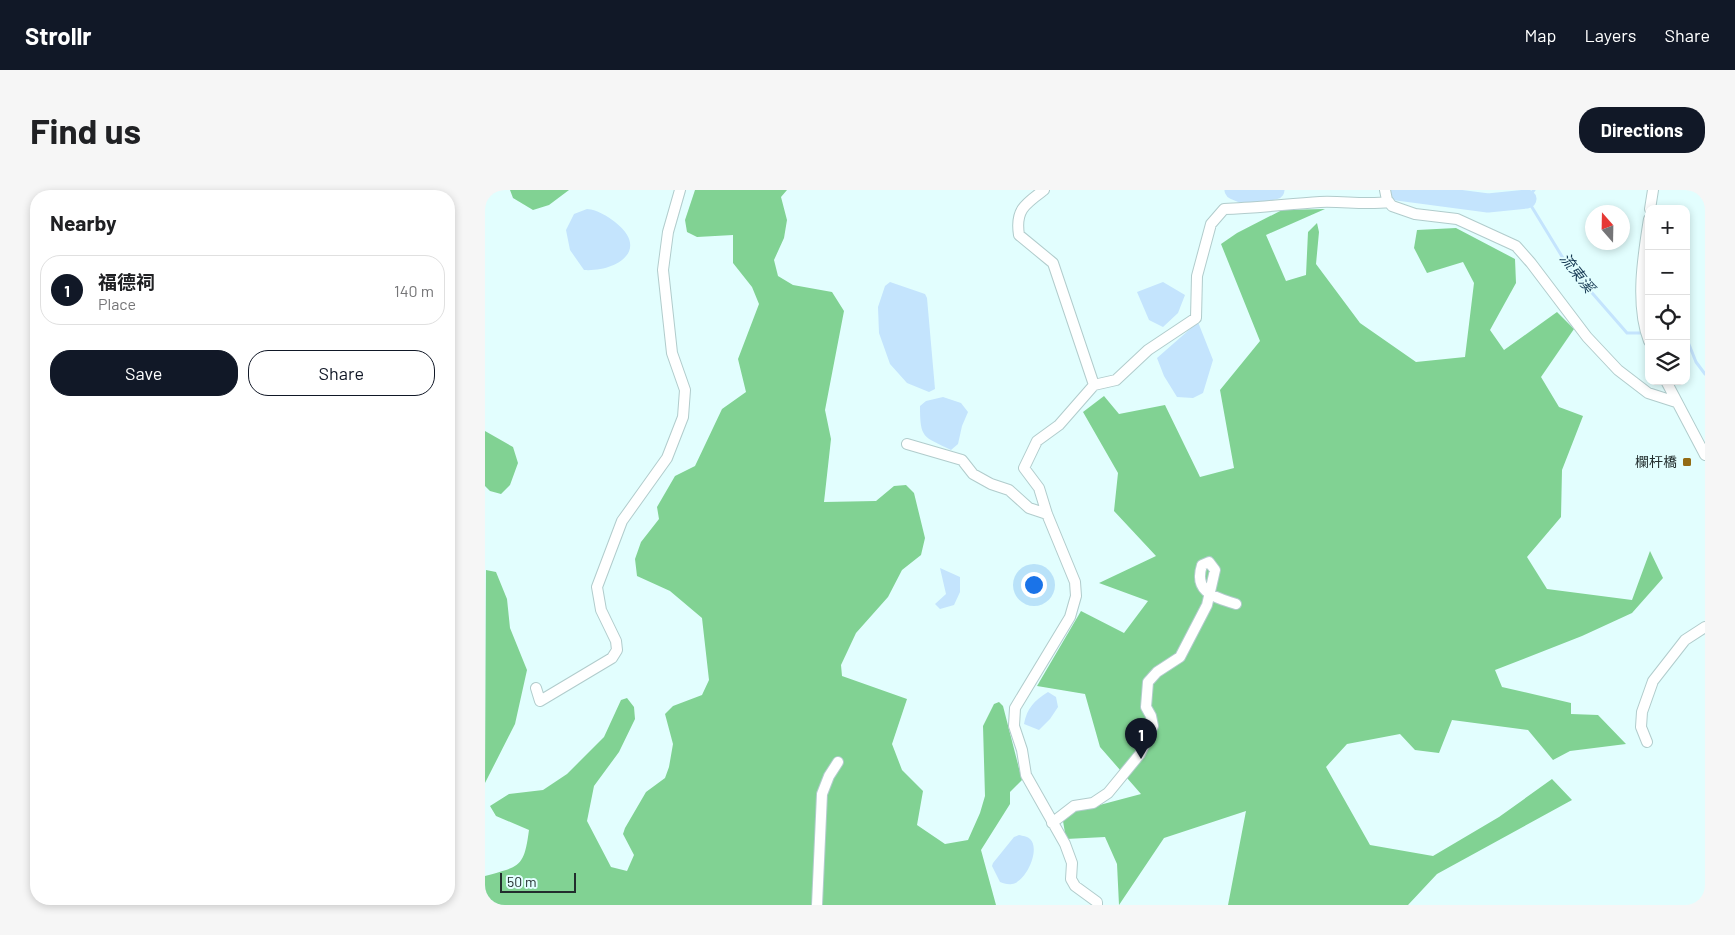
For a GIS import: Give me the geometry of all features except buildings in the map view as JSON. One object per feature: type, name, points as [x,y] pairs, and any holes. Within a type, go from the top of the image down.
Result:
[{"type":"street","points":[[536,688],[540,700],[612,658],[617,650],[601,610],[597,587],[622,521],[667,458],[683,417],[685,390],[673,353],[663,270],[668,232],[680,190]]},
{"type":"street","points":[[1044,190],[1025,205],[1017,221],[1019,235],[1053,263],[1094,385]]},
{"type":"street","points":[[1651,205],[1653,190]]},
{"type":"street","points":[[1097,905],[1097,902],[1075,886],[1071,879],[1071,863],[1065,844],[1026,775],[1022,750],[1013,726],[1015,708],[1070,617],[1076,596],[1075,582],[1047,514],[1039,488],[1024,468],[1037,441],[1059,426],[1094,385],[1116,380],[1148,350],[1196,318],[1197,276],[1211,224],[1224,209],[1321,202],[1374,204],[1387,197],[1391,206],[1415,214],[1457,219],[1516,246],[1587,337],[1618,370],[1648,393],[1676,402]]},
{"type":"street","points":[[1645,250],[1642,277],[1642,309],[1645,326]]},
{"type":"street","points":[[1668,385],[1705,455]]},
{"type":"street","points":[[907,444],[962,460],[973,474],[991,484],[1009,490],[1029,508],[1047,514]]},
{"type":"street","points":[[1052,823],[1074,806],[1093,803],[1107,793],[1141,754],[1153,726],[1151,716],[1146,707],[1148,682],[1157,672],[1180,657],[1207,605],[1209,595],[1236,604]]},
{"type":"street","points":[[1647,742],[1641,727],[1642,712],[1653,681],[1685,640],[1705,627]]},
{"type":"street","points":[[817,905],[821,794],[838,762]]},
{"type":"green space","points":[[510,190],[569,190],[549,205],[533,210],[513,198]]},
{"type":"green space","points":[[695,190],[787,190],[781,197],[787,220],[784,238],[774,260],[778,276],[793,285],[832,292],[844,311],[825,410],[831,439],[824,502],[876,501],[894,486],[906,485],[914,493],[925,538],[921,555],[902,570],[888,597],[856,633],[841,665],[842,676],[907,699],[892,744],[902,770],[923,791],[917,825],[945,844],[968,840],[980,813],[985,796],[983,726],[994,704],[999,702],[1003,706],[1022,780],[1010,792],[1010,804],[981,850],[996,905],[485,905],[485,876],[506,870],[518,864],[525,852],[529,830],[496,816],[490,806],[509,794],[543,790],[567,774],[604,737],[621,700],[627,698],[634,707],[635,719],[619,752],[594,786],[587,821],[611,867],[627,871],[634,855],[623,834],[625,828],[646,792],[665,778],[669,767],[673,744],[665,714],[673,706],[702,695],[709,680],[702,618],[670,591],[637,576],[635,559],[641,542],[659,519],[657,507],[675,476],[695,466],[722,409],[746,392],[738,359],[759,304],[752,287],[733,263],[733,235],[697,237],[687,232],[685,220]]},
{"type":"green space","points":[[1325,209],[1266,235],[1286,281],[1306,275],[1308,232],[1317,223],[1319,232],[1316,264],[1360,323],[1416,362],[1465,357],[1474,283],[1463,262],[1427,273],[1414,248],[1417,230],[1456,228],[1515,259],[1516,283],[1490,330],[1504,350],[1557,312],[1574,329],[1541,377],[1559,407],[1583,416],[1562,470],[1561,517],[1527,557],[1547,589],[1632,600],[1650,551],[1663,578],[1632,613],[1582,636],[1495,670],[1502,687],[1571,703],[1571,714],[1598,715],[1626,744],[1570,751],[1553,760],[1528,730],[1452,720],[1439,753],[1415,750],[1400,734],[1347,744],[1326,767],[1370,845],[1433,856],[1499,817],[1552,779],[1572,800],[1437,874],[1408,905],[1228,905],[1246,811],[1164,838],[1119,905],[1117,864],[1105,837],[1066,839],[1062,815],[1141,794],[1100,747],[1085,694],[1037,686],[1081,611],[1124,633],[1148,601],[1099,583],[1156,556],[1114,511],[1118,473],[1083,412],[1104,396],[1119,414],[1165,405],[1200,477],[1234,468],[1220,390],[1260,341],[1221,244],[1237,233],[1282,210]]},
{"type":"green space","points":[[485,431],[513,447],[518,463],[510,485],[501,494],[490,491],[485,486]]},
{"type":"green space","points":[[486,570],[496,572],[507,599],[510,628],[527,670],[515,724],[485,783]]},
{"type":"water","points":[[587,209],[606,216],[625,232],[630,242],[629,250],[625,257],[617,263],[596,270],[584,270],[570,250],[566,230],[574,214]]},
{"type":"water","points":[[890,282],[925,294],[927,298],[935,389],[929,392],[907,383],[890,364],[879,333],[878,307],[885,286]]},
{"type":"water","points":[[1163,282],[1185,295],[1178,313],[1163,327],[1149,320],[1137,292]]},
{"type":"water","points":[[1198,322],[1213,360],[1203,393],[1193,398],[1177,397],[1164,376],[1157,358]]},
{"type":"water","points":[[943,397],[961,403],[968,412],[962,426],[958,444],[951,450],[929,439],[922,431],[921,425],[920,406],[926,401]]},
{"type":"water","points":[[940,568],[960,577],[960,592],[954,605],[940,609],[935,604],[946,594]]},
{"type":"water","points":[[1048,692],[1056,697],[1058,707],[1050,719],[1039,730],[1024,724],[1032,705]]},
{"type":"water","points":[[1019,835],[1029,838],[1033,844],[1033,857],[1027,872],[1017,882],[1006,884],[1000,882],[992,866],[993,863],[1014,837]]},
{"type":"waterway","points":[[1234,190],[1246,195],[1275,190]]},
{"type":"waterway","points":[[1390,190],[1488,203],[1527,199]]},
{"type":"waterway","name":"流東溪","points":[[1534,190],[1527,199],[1566,263],[1627,333],[1645,333]]},
{"type":"waterway","name":"流東溪","points":[[1687,340],[1696,362],[1705,374]]},
{"type":"place","name":"欄杆橋","points":[[1687,462]]},
{"type":"place","name":"福德祠","points":[[1141,759]]}]
